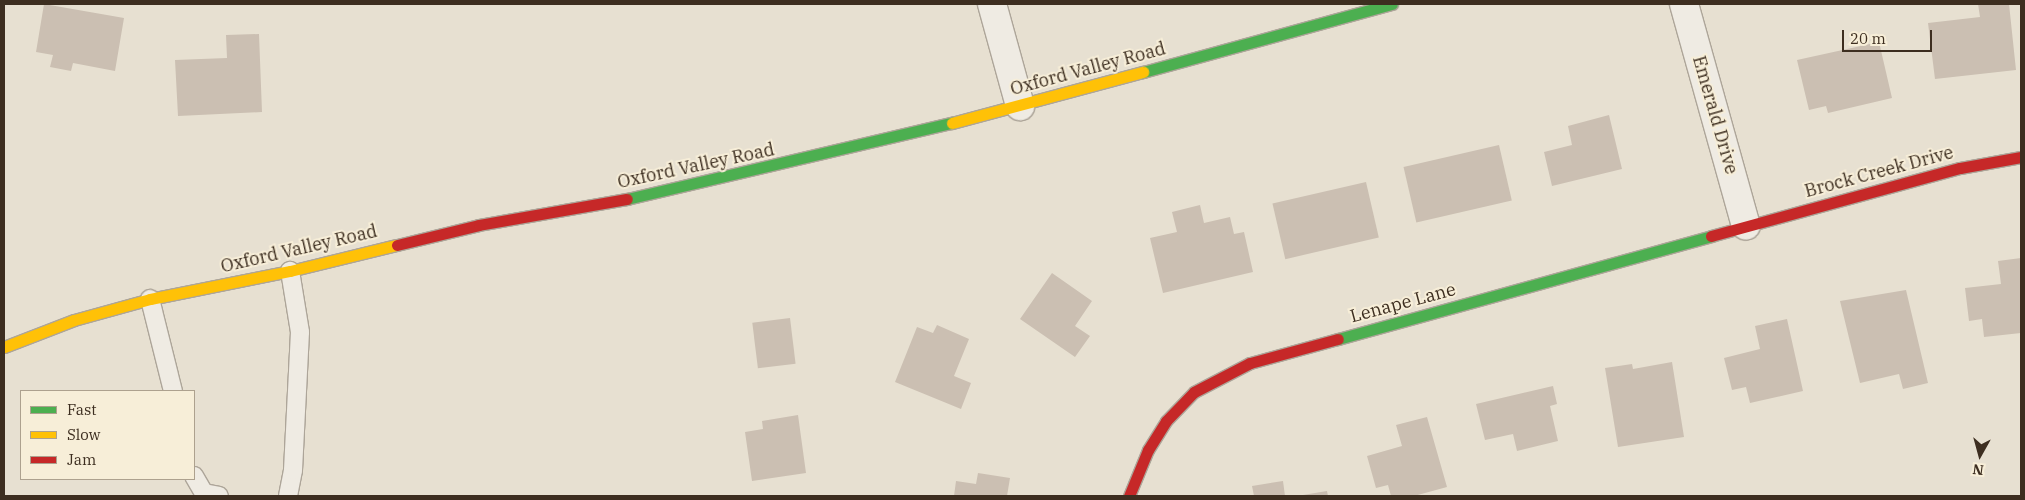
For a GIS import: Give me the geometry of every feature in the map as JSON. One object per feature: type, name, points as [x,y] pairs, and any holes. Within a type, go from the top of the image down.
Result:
[{"type":"street","points":[[992,4],[1020,106]]},
{"type":"street","name":"Oxford Valley Road","points":[[4,346],[74,320],[150,300],[290,271],[479,225],[651,194],[818,157],[1020,106],[1392,4]]},
{"type":"street","name":"Emerald Drive","points":[[1684,4],[1746,226]]},
{"type":"street","name":"Brock Creek Drive","points":[[1746,226],[1960,168],[2021,157]]},
{"type":"street","name":"Lenape Lane","points":[[1129,496],[1148,450],[1166,421],[1194,392],[1250,363],[1746,226]]},
{"type":"lane","points":[[288,496],[293,470],[300,332],[290,271]]},
{"type":"lane","points":[[150,300],[173,390]]},
{"type":"lane","points":[[195,478],[204,493],[219,496]]},
{"type":"building","points":[[44,4],[124,18],[115,71],[73,63],[71,71],[50,67],[53,55],[36,52]]},
{"type":"building","points":[[1978,4],[2009,4],[2016,70],[1935,79],[1928,23],[1980,17]]},
{"type":"building","points":[[259,34],[262,112],[178,116],[175,60],[227,58],[226,35]]},
{"type":"building","points":[[1879,42],[1892,98],[1828,113],[1826,106],[1809,110],[1797,60]]},
{"type":"building","points":[[1609,115],[1622,169],[1552,186],[1544,152],[1572,145],[1568,126]]},
{"type":"building","points":[[1499,145],[1512,201],[1416,223],[1404,167]]},
{"type":"building","points":[[1366,182],[1379,238],[1285,259],[1272,204]]},
{"type":"building","points":[[1200,205],[1204,223],[1230,217],[1234,234],[1244,232],[1253,272],[1163,293],[1150,238],[1177,232],[1172,212]]},
{"type":"building","points":[[2021,258],[2021,333],[1984,337],[1982,319],[1969,321],[1965,288],[2001,284],[1998,261]]},
{"type":"building","points":[[1052,273],[1092,301],[1075,326],[1090,336],[1075,357],[1020,319]]},
{"type":"building","points":[[1906,290],[1928,383],[1903,389],[1899,374],[1860,383],[1840,301]]},
{"type":"building","points":[[790,318],[796,364],[758,368],[752,323]]},
{"type":"building","points":[[1787,319],[1803,391],[1750,403],[1746,387],[1732,390],[1724,358],[1760,349],[1755,326]]},
{"type":"building","points":[[937,325],[969,339],[954,376],[971,383],[961,409],[895,382],[917,327],[933,333]]},
{"type":"building","points":[[1672,362],[1684,437],[1618,447],[1605,368],[1632,364],[1633,369]]},
{"type":"building","points":[[1553,386],[1557,404],[1550,406],[1558,441],[1517,451],[1513,434],[1485,440],[1476,404]]},
{"type":"building","points":[[798,415],[806,473],[752,481],[745,432],[763,429],[762,421]]},
{"type":"building","points":[[1427,417],[1447,487],[1414,496],[1391,496],[1388,485],[1376,488],[1367,456],[1402,446],[1396,425]]},
{"type":"building","points":[[978,473],[1010,478],[1007,496],[954,496],[956,481],[976,484]]},
{"type":"building","points":[[1283,481],[1285,496],[1254,496],[1252,486]]},
{"type":"building","points":[[1327,491],[1328,496],[1303,496],[1303,495]]},
{"type":"traffic: fast","points":[[1143,72],[1392,4]]},
{"type":"traffic: fast","points":[[627,199],[952,123]]},
{"type":"traffic: fast","points":[[1338,339],[1711,236]]},
{"type":"traffic: slow","points":[[952,123],[1143,72]]},
{"type":"traffic: slow","points":[[4,347],[74,320],[150,299],[290,271],[397,245]]},
{"type":"traffic: jam","points":[[1711,236],[1960,168],[2021,157]]},
{"type":"traffic: jam","points":[[397,245],[479,225],[627,199]]},
{"type":"traffic: jam","points":[[1129,496],[1148,450],[1166,421],[1194,392],[1250,363],[1338,339]]}]
